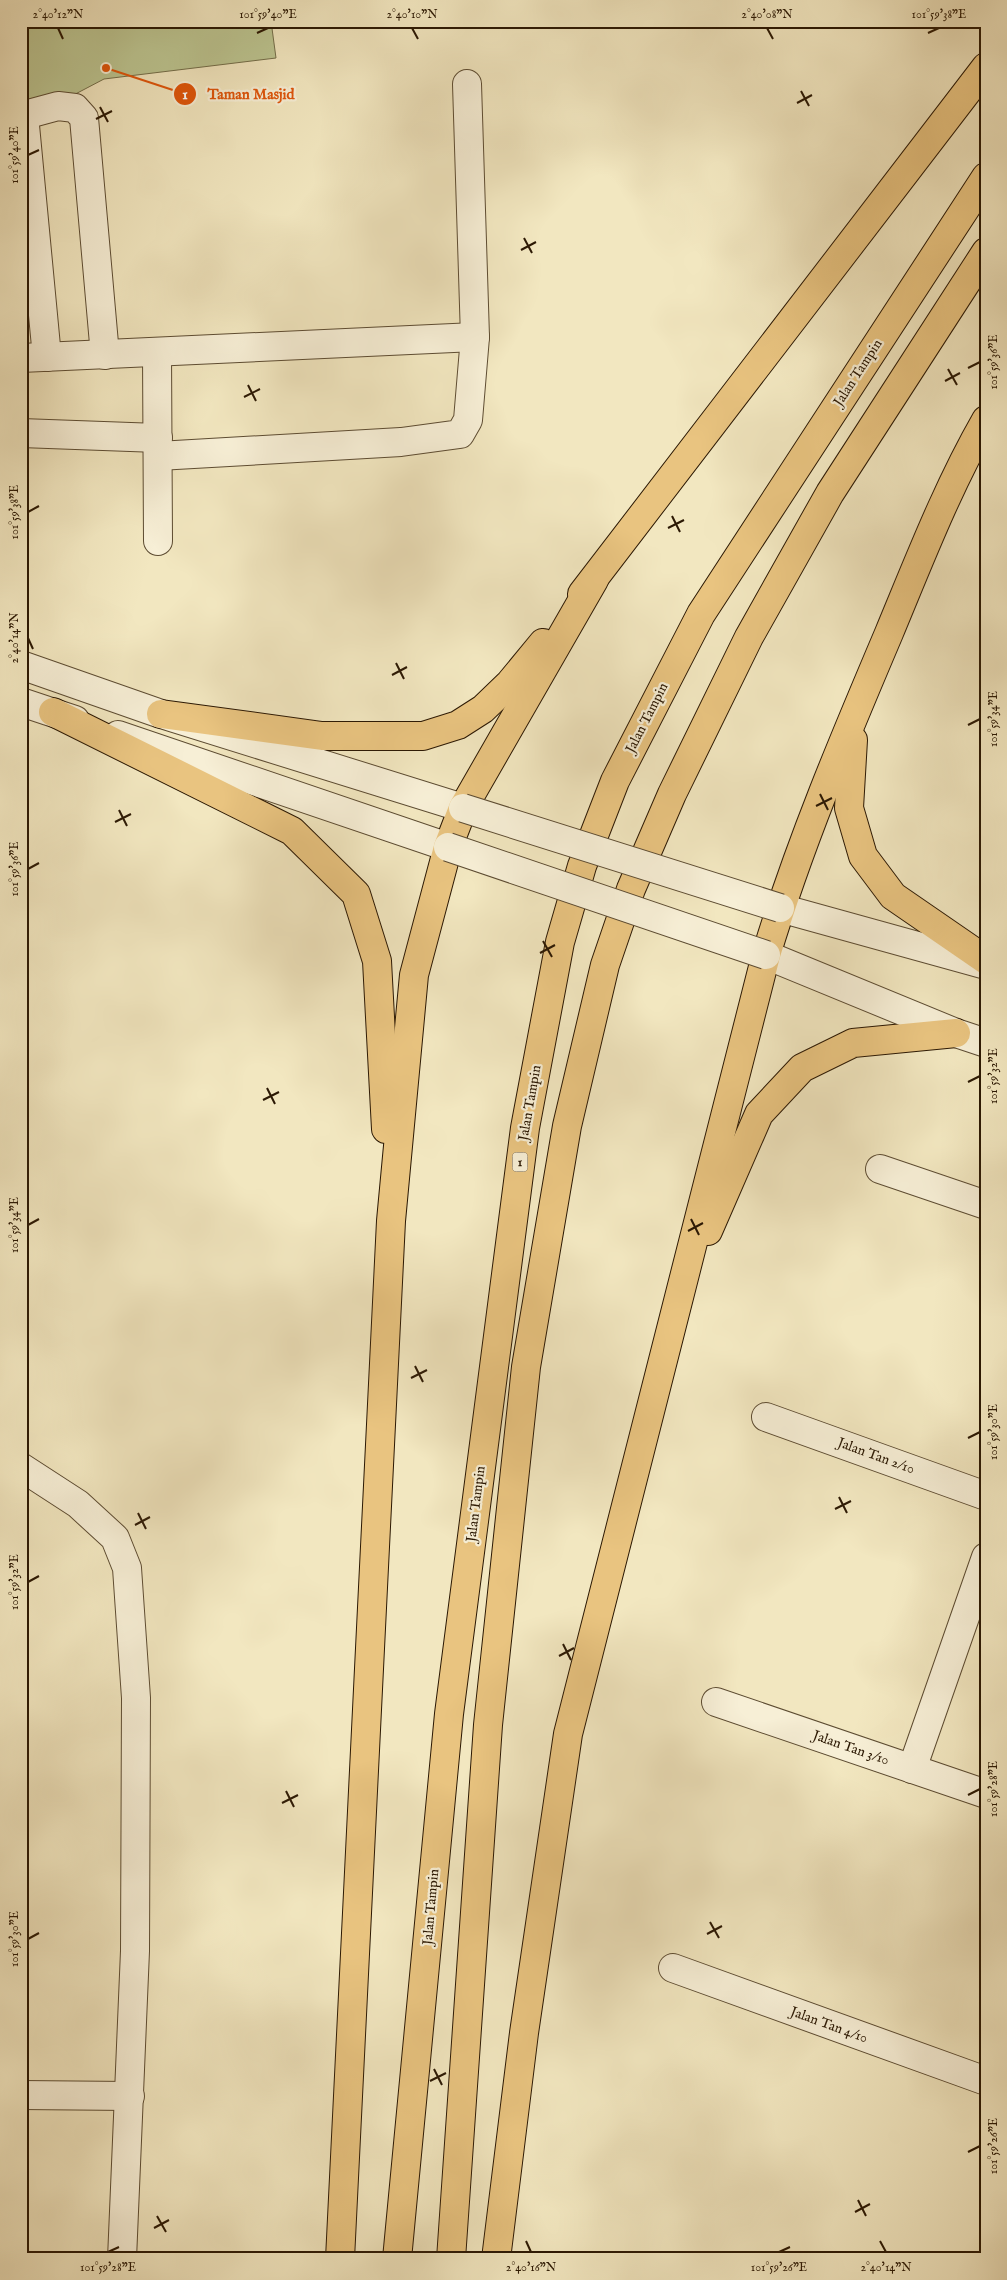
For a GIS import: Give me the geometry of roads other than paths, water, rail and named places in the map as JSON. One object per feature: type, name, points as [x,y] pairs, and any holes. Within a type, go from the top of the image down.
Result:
[{"type":"highway","points":[[161,714],[322,736],[423,736],[458,725],[483,709],[503,690],[594,580],[986,67]]},
{"type":"highway","name":"Jalan Tampin","points":[[397,2259],[449,1714],[524,1128],[560,942],[582,866],[615,781],[701,614],[986,177]]},
{"type":"highway","points":[[451,2259],[488,1724],[526,1367],[567,1126],[605,965],[631,889],[672,794],[749,637],[830,492],[986,252]]},
{"type":"highway","points":[[496,2259],[524,2033],[568,1734],[674,1308],[766,955],[780,908],[854,716],[959,467],[986,420]]},
{"type":"highway","points":[[340,2259],[391,1221],[414,975],[448,847],[463,808],[594,580]]},
{"type":"highway","points":[[53,712],[292,832],[356,894],[377,961],[391,1221]]},
{"type":"highway","points":[[854,716],[849,808],[863,856],[892,896],[986,960]]},
{"type":"highway","points":[[674,1308],[759,1114],[802,1068],[853,1043],[956,1033]]},
{"type":"street","points":[[21,433],[158,447],[400,442],[460,434],[468,420],[475,337],[467,84]]},
{"type":"street","points":[[105,355],[84,118],[75,108],[58,106],[23,116],[34,358],[157,353],[475,337]]},
{"type":"street","points":[[157,353],[158,541]]},
{"type":"street","points":[[21,665],[161,714],[780,908],[986,965]]},
{"type":"street","points":[[21,702],[766,955],[956,1033],[986,1043]]},
{"type":"street","points":[[880,1169],[986,1205]]},
{"type":"street","name":"Jalan Tan 2/10","points":[[766,1417],[986,1496]]},
{"type":"street","points":[[21,1467],[78,1504],[115,1538],[127,1568],[136,1698],[134,1951],[130,2096],[122,2259]]},
{"type":"street","points":[[912,1769],[986,1556]]},
{"type":"street","name":"Jalan Tan 3/10","points":[[716,1702],[986,1794]]},
{"type":"street","name":"Jalan Tan 4/10","points":[[673,1968],[986,2081]]},
{"type":"street","points":[[21,2095],[130,2096]]},
{"type":"place","name":"Taman Masjid","points":[[106,68]]}]
